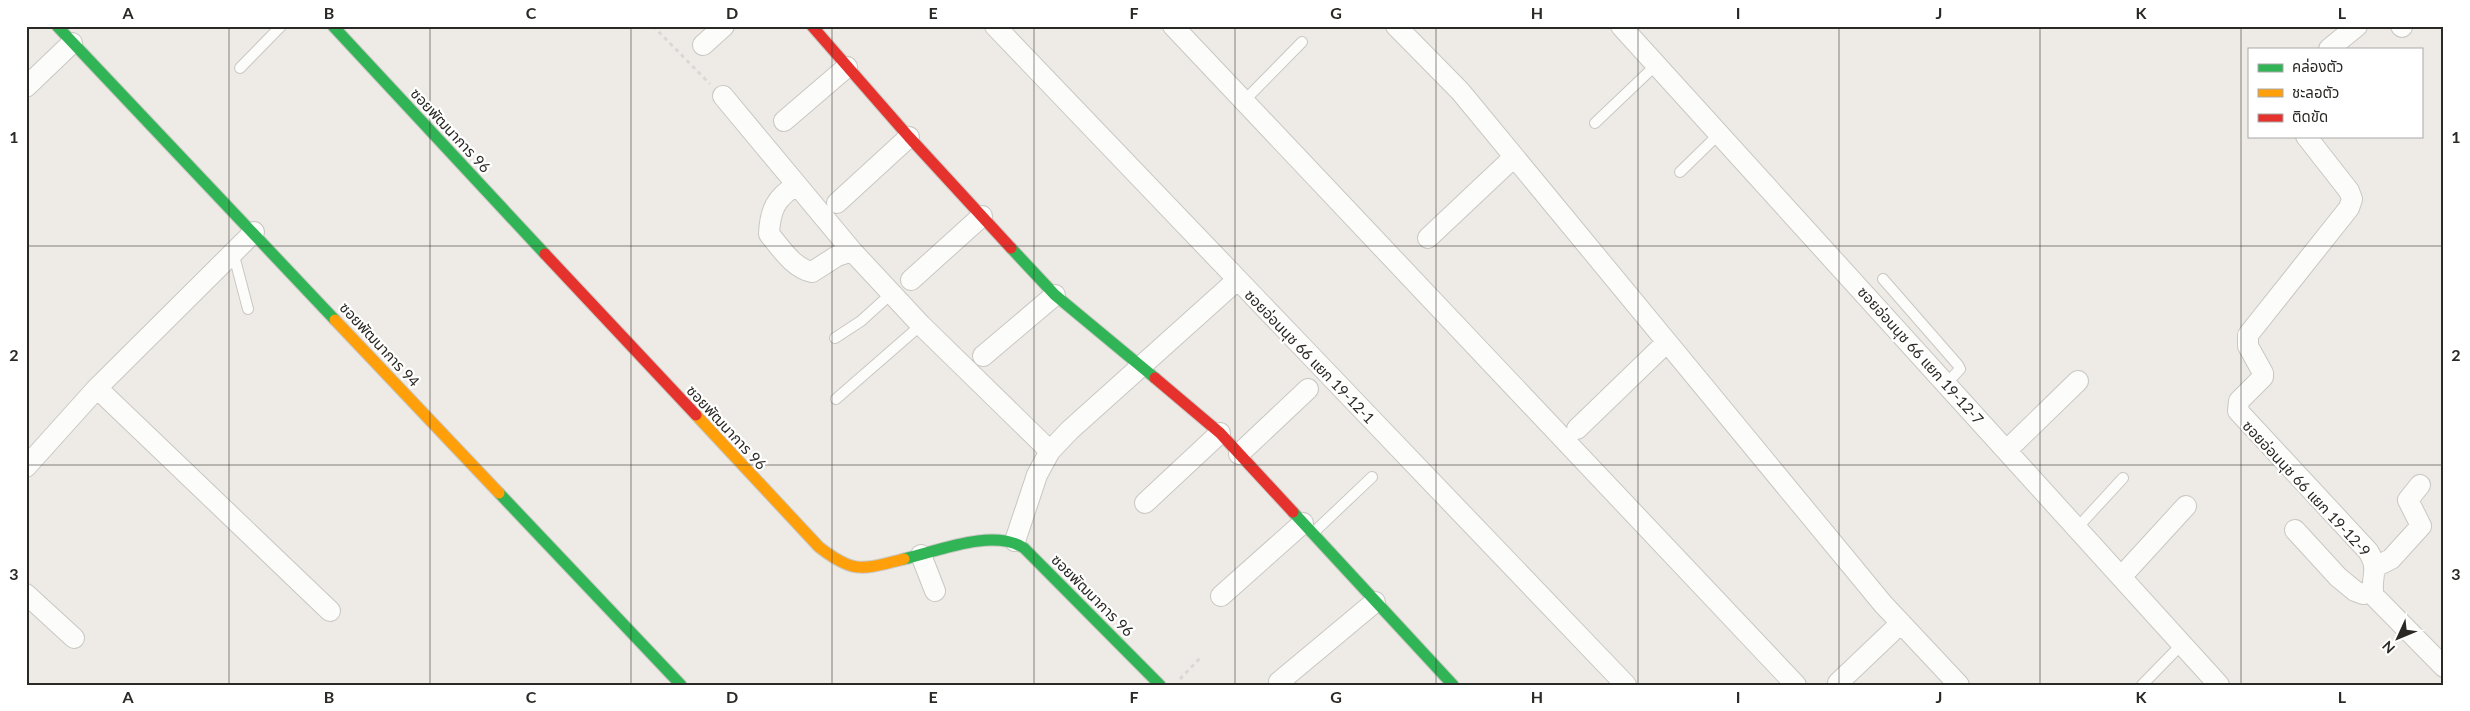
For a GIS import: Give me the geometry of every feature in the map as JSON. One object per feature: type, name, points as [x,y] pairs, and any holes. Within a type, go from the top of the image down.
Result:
[{"type":"street","name":"ซอยพัฒนาการ 94","points":[[57,26],[254,232],[680,685]]},
{"type":"street","name":"ซอยพัฒนาการ 96","points":[[333,26],[819,547],[836,561],[862,569],[986,540],[1003,538],[1015,541],[1160,685]]},
{"type":"street","points":[[703,45],[724,26]]},
{"type":"street","points":[[812,26],[909,137],[1055,295],[1220,433],[1375,602],[1445,682]]},
{"type":"street","name":"ซอยอ่อนนุช 66 แยก 19-12-1","points":[[995,26],[1236,281],[1463,512],[1626,685]]},
{"type":"street","points":[[1173,26],[1796,685]]},
{"type":"street","points":[[1396,26],[1460,91],[1901,623],[1959,685]]},
{"type":"street","name":"ซอยอ่อนนุช 66 แยก 19-12-7","points":[[1621,26],[2007,450],[2215,683]]},
{"type":"street","points":[[2330,48],[2357,26]]},
{"type":"street","points":[[26,87],[72,43]]},
{"type":"street","points":[[784,121],[847,66]]},
{"type":"street","points":[[723,96],[852,251],[893,292],[921,325],[1050,451]]},
{"type":"street","points":[[837,203],[909,137]]},
{"type":"street","name":"ซอยอ่อนนุช 66 แยก 19-12-9","points":[[2308,138],[2349,191],[2352,199],[2349,208],[2248,335],[2248,346],[2263,373],[2262,377],[2239,401],[2238,411],[2368,551],[2375,567],[2372,591]]},
{"type":"street","points":[[1428,238],[1514,157]]},
{"type":"street","points":[[797,185],[774,204],[769,234],[796,264],[803,270],[812,272],[837,256],[852,251]]},
{"type":"street","points":[[911,280],[982,216]]},
{"type":"street","points":[[26,467],[97,388],[254,232]]},
{"type":"street","points":[[1015,541],[1037,475],[1050,451],[1139,367],[1236,281]]},
{"type":"street","points":[[983,356],[1055,295]]},
{"type":"street","points":[[1577,429],[1667,342]]},
{"type":"street","points":[[2007,450],[2078,380]]},
{"type":"street","points":[[97,388],[330,611]]},
{"type":"street","points":[[1239,454],[1308,389]]},
{"type":"street","points":[[1145,503],[1220,433]]},
{"type":"street","points":[[2375,567],[2391,559],[2421,526],[2408,500],[2420,485]]},
{"type":"street","points":[[2121,577],[2186,506]]},
{"type":"street","points":[[1221,596],[1308,528]]},
{"type":"street","points":[[2295,530],[2348,586],[2363,594],[2372,591],[2378,602],[2444,667]]},
{"type":"street","points":[[921,555],[935,591]]},
{"type":"street","points":[[26,594],[74,638]]},
{"type":"street","points":[[1279,682],[1375,602]]},
{"type":"street","points":[[1838,683],[1901,623]]},
{"type":"lane","points":[[240,68],[281,26]]},
{"type":"lane","points":[[1245,100],[1302,42]]},
{"type":"lane","points":[[1595,123],[1657,64]]},
{"type":"lane","points":[[1680,172],[1719,134]]},
{"type":"lane","points":[[233,252],[248,309]]},
{"type":"lane","points":[[1883,279],[1958,365],[1957,373],[1946,384]]},
{"type":"lane","points":[[834,338],[861,321],[893,292]]},
{"type":"lane","points":[[836,399],[921,325]]},
{"type":"lane","points":[[1308,528],[1372,478]]},
{"type":"lane","points":[[2077,528],[2124,478]]},
{"type":"lane","points":[[2142,685],[2182,644]]},
{"type":"path","points":[[652,26],[723,96]]},
{"type":"path","points":[[1174,685],[1201,657]]},
{"type":"traffic: fast","points":[[57,26],[335,320]]},
{"type":"traffic: fast","points":[[333,26],[545,254]]},
{"type":"traffic: fast","points":[[1011,248],[1055,295],[1155,378]]},
{"type":"traffic: fast","points":[[499,493],[681,685]]},
{"type":"traffic: fast","points":[[1293,512],[1453,685]]},
{"type":"traffic: fast","points":[[904,559],[965,543],[981,541],[997,540],[1011,542],[1024,548],[1160,685]]},
{"type":"traffic: slow","points":[[335,320],[499,493]]},
{"type":"traffic: slow","points":[[696,415],[819,547],[831,556],[851,566],[860,567],[869,567],[904,559]]},
{"type":"traffic: jam","points":[[812,26],[909,137],[1011,248]]},
{"type":"traffic: jam","points":[[545,254],[696,415]]},
{"type":"traffic: jam","points":[[1155,378],[1220,433],[1293,512]]}]
